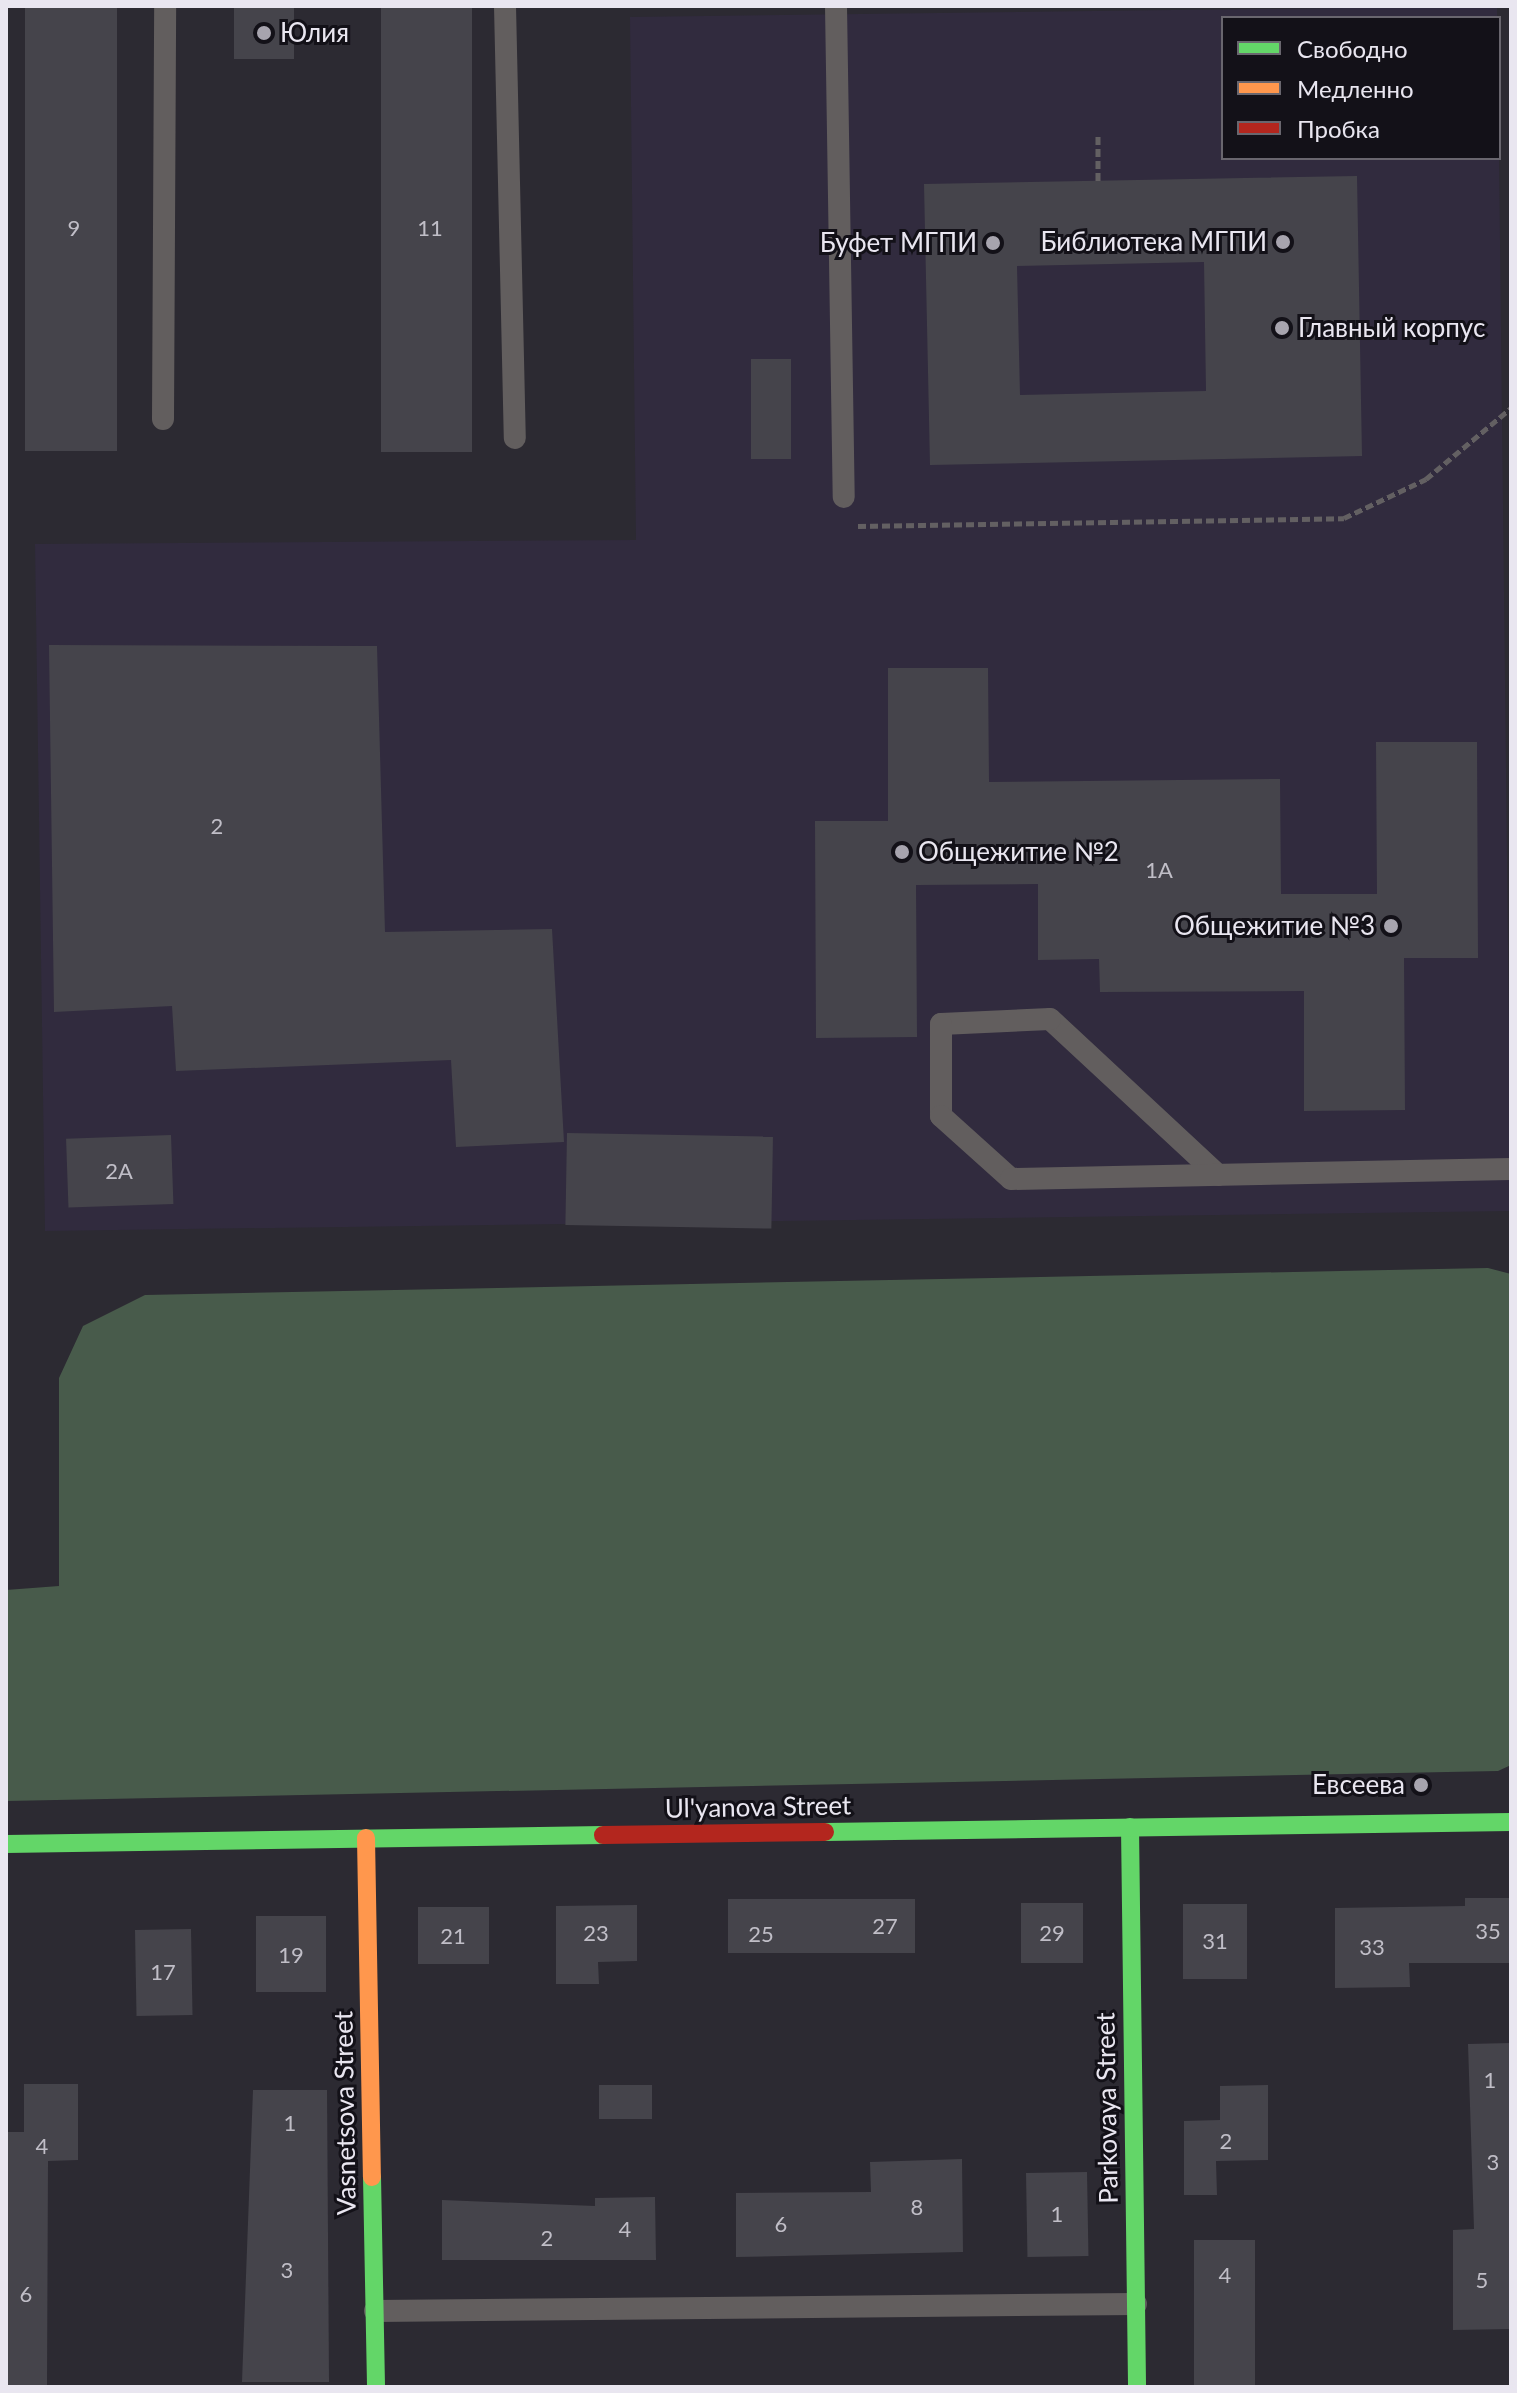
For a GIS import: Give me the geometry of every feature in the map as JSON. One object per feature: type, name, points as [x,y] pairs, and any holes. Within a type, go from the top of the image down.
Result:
[{"type":"main road","name":"Ul'yanova Street","points":[[6,1844],[1511,1822]]},
{"type":"main road","name":"Parkovaya Street","points":[[1130,1827],[1137,2387]]},
{"type":"main road","name":"Vasnetsova Street","points":[[366,1838],[376,2387]]},
{"type":"lane","points":[[163,419],[165,6]]},
{"type":"lane","points":[[505,6],[515,438]]},
{"type":"lane","points":[[836,6],[844,497]]},
{"type":"lane","points":[[1218,1175],[1050,1019],[941,1024],[941,1116],[1011,1179],[1218,1175],[1511,1169]]},
{"type":"lane","points":[[375,2311],[1136,2304]]},
{"type":"path","points":[[1098,136],[1098,181]]},
{"type":"path","points":[[844,497],[861,528],[1344,518],[1426,479],[1511,408]]},
{"type":"shaded area","points":[[1497,6],[1497,16],[1221,16],[1221,160],[1499,160],[1511,1211],[45,1231],[35,544],[636,540],[630,17]]},
{"type":"green space","points":[[1488,1268],[1511,1274],[1511,1765],[1498,1771],[6,1801],[6,1590],[59,1586],[59,1378],[83,1326],[145,1295]]},
{"type":"building","points":[[25,6],[117,6],[117,451],[25,451]]},
{"type":"building","points":[[381,6],[472,6],[472,452],[381,452]]},
{"type":"building","name":"Юлия","points":[[234,7],[294,7],[294,59],[234,59]]},
{"type":"building","name":"Главный корпус","points":[[1357,176],[1362,456],[930,465],[924,184]],"holes":[[[1204,262],[1206,391],[1020,395],[1017,266]]]},
{"type":"building","points":[[751,359],[791,359],[791,459],[751,459]]},
{"type":"building","points":[[49,645],[377,646],[385,932],[552,929],[564,1142],[456,1147],[451,1060],[176,1071],[172,1006],[54,1012]]},
{"type":"building","points":[[888,668],[988,668],[989,782],[1280,779],[1281,894],[1377,894],[1376,742],[1477,742],[1478,958],[1404,958],[1405,1110],[1304,1111],[1304,991],[1100,992],[1099,959],[1038,960],[1038,884],[916,885],[917,1037],[816,1038],[815,821],[888,821]]},
{"type":"building","points":[[567,1133],[773,1137],[771,1229],[565,1225]]},
{"type":"building","points":[[171,1135],[173,1204],[68,1208],[66,1139]]},
{"type":"building","points":[[1465,1898],[1511,1898],[1511,1963],[1409,1963],[1410,1987],[1335,1988],[1335,1908],[1465,1906]]},
{"type":"building","points":[[728,1899],[915,1899],[915,1953],[728,1953]]},
{"type":"building","points":[[1021,1903],[1083,1903],[1083,1963],[1021,1963]]},
{"type":"building","points":[[1183,1904],[1247,1904],[1247,1979],[1183,1979]]},
{"type":"building","points":[[637,1905],[637,1961],[598,1962],[599,1984],[556,1984],[556,1906]]},
{"type":"building","points":[[418,1907],[489,1907],[489,1964],[418,1964]]},
{"type":"building","points":[[256,1916],[326,1916],[326,1992],[256,1992]]},
{"type":"building","points":[[191,1929],[193,2015],[137,2016],[135,1930]]},
{"type":"building","points":[[1511,2043],[1511,2329],[1453,2330],[1453,2230],[1474,2229],[1468,2044]]},
{"type":"building","points":[[24,2084],[78,2084],[78,2160],[48,2161],[47,2387],[6,2387],[6,2132],[24,2132]]},
{"type":"building","points":[[599,2085],[652,2085],[652,2119],[599,2119]]},
{"type":"building","points":[[1268,2085],[1268,2160],[1216,2161],[1217,2195],[1184,2195],[1184,2121],[1220,2120],[1220,2086]]},
{"type":"building","points":[[253,2090],[327,2090],[329,2382],[242,2382]]},
{"type":"building","points":[[962,2159],[963,2252],[736,2257],[736,2193],[871,2192],[870,2162]]},
{"type":"building","points":[[1087,2172],[1088,2256],[1027,2257],[1026,2173]]},
{"type":"building","points":[[655,2197],[656,2260],[442,2260],[442,2200],[595,2206],[595,2198]]},
{"type":"building","points":[[1194,2240],[1255,2240],[1255,2387],[1194,2387]]},
{"type":"traffic: fast","points":[[825,1832],[1511,1822]]},
{"type":"traffic: fast","points":[[1130,1827],[1137,2387]]},
{"type":"traffic: fast","points":[[6,1844],[603,1835]]},
{"type":"traffic: fast","points":[[372,2177],[376,2387]]},
{"type":"traffic: slow","points":[[366,1838],[372,2177]]},
{"type":"traffic: jam","points":[[603,1835],[825,1832]]},
{"type":"place","name":"Юлия","points":[[264,33]]},
{"type":"place","name":"Библиотека МГПИ","points":[[1283,242]]},
{"type":"place","name":"Буфет МГПИ","points":[[993,243]]},
{"type":"place","name":"Главный корпус","points":[[1282,328]]},
{"type":"place","name":"Общежитие №2","points":[[902,852]]},
{"type":"place","name":"Общежитие №3","points":[[1391,926]]},
{"type":"place","name":"Евсеева","points":[[1421,1785]]}]
